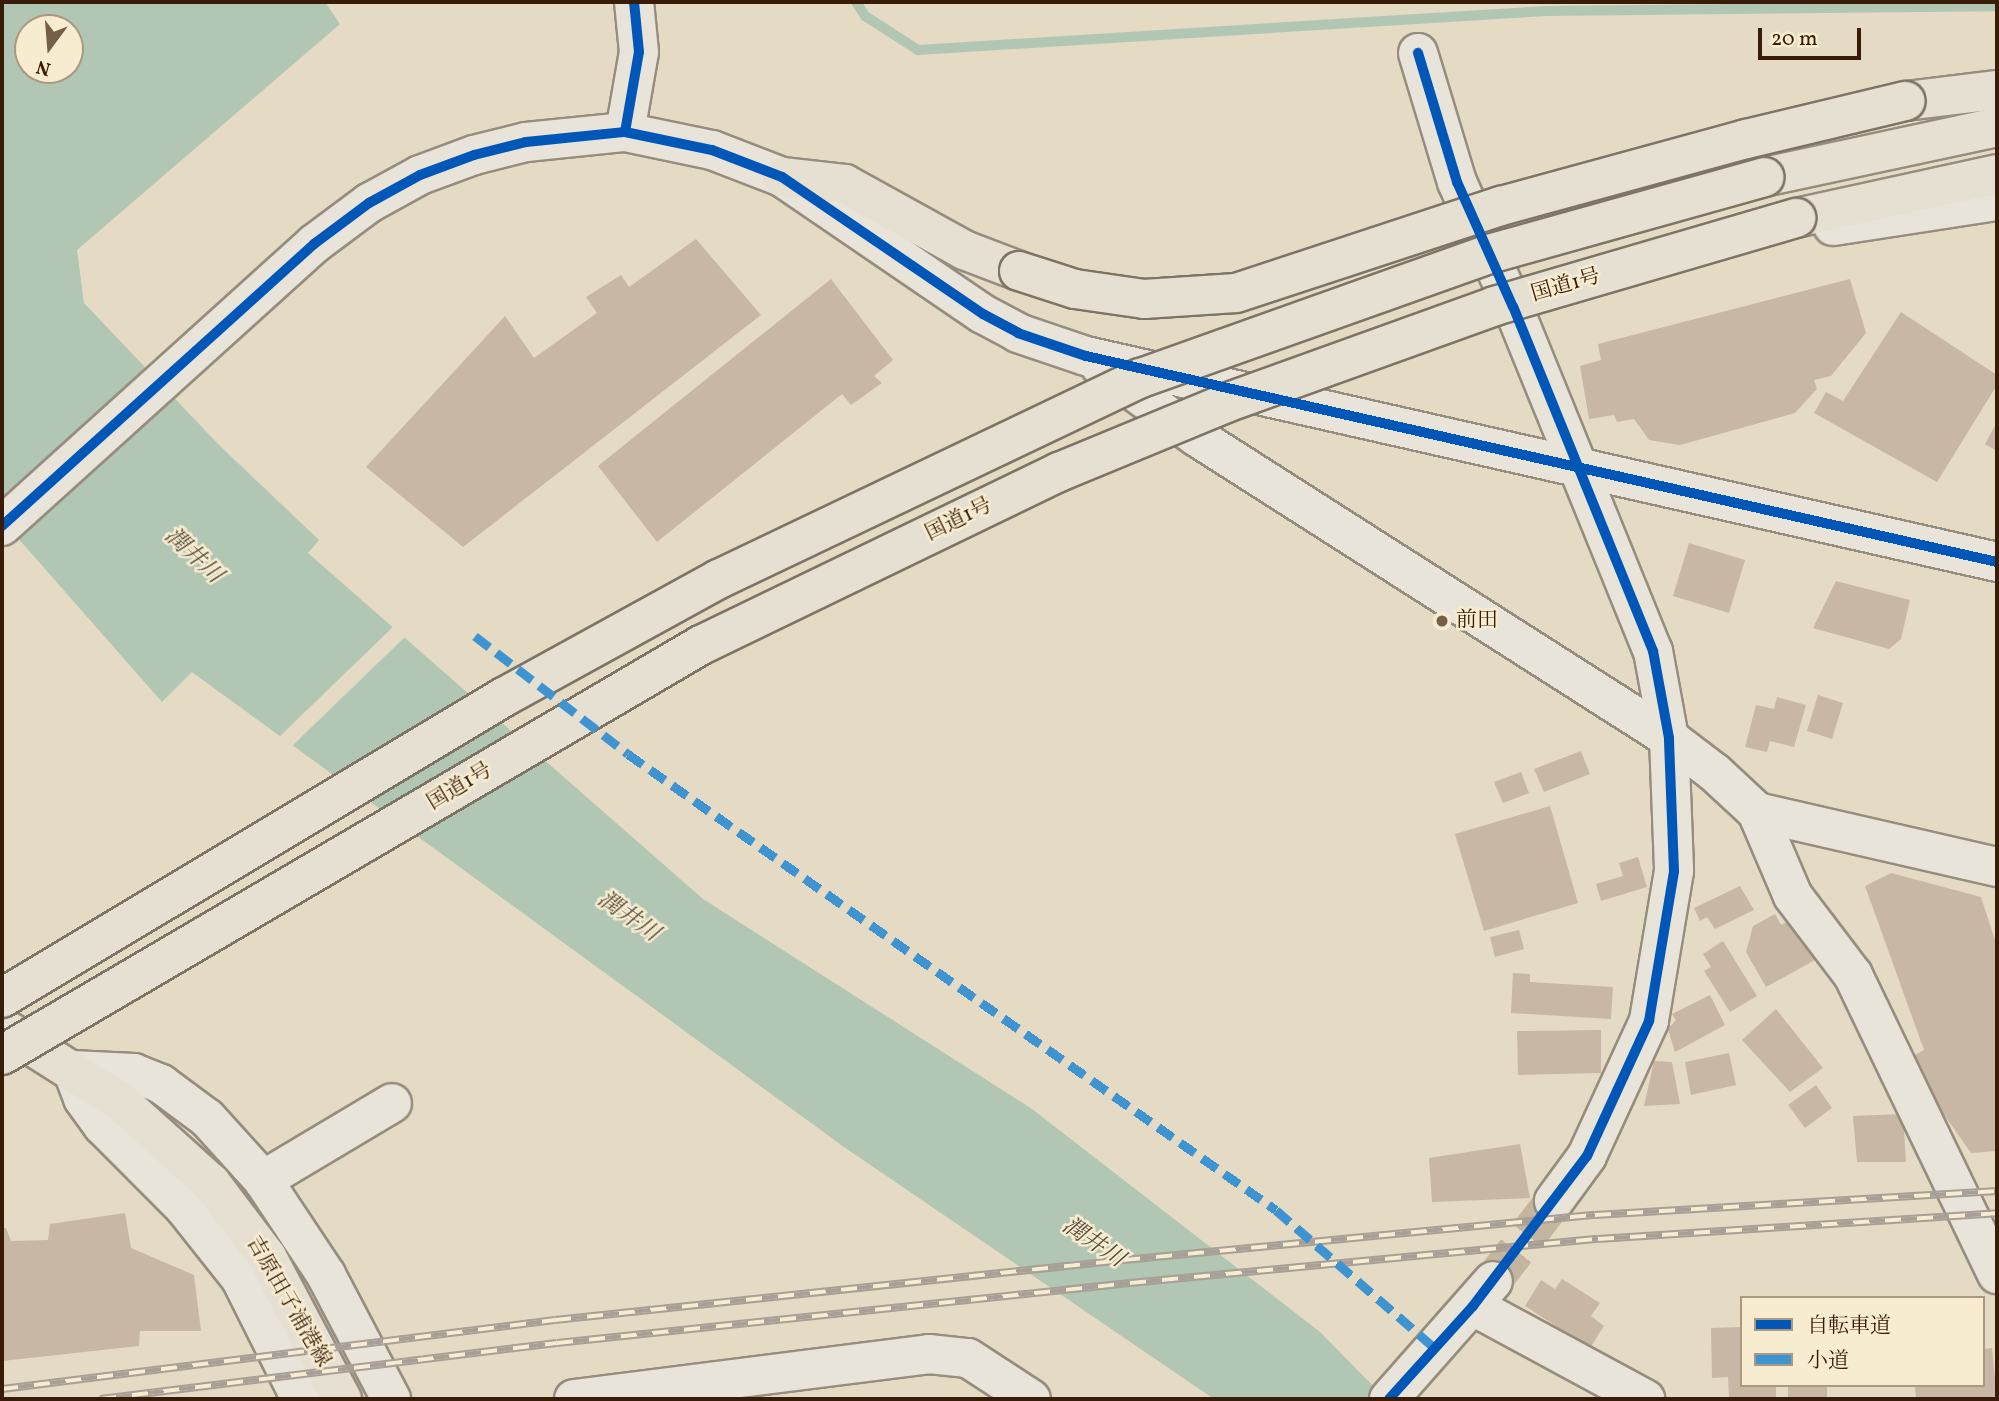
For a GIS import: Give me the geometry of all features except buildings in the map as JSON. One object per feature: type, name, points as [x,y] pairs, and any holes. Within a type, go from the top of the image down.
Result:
[{"type":"main road","points":[[782,177],[845,184],[964,250],[1075,289],[1144,299],[1236,293],[1501,206],[1746,139],[1906,102],[1997,90]]},
{"type":"main road","points":[[2,998],[504,697],[707,586],[1117,389],[1489,254],[1764,177],[1997,127]]},
{"type":"main road","name":"国道1号","points":[[2,1055],[701,645],[1059,472],[1226,403],[1495,306],[1796,218],[1997,174]]},
{"type":"main road","name":"吉原田子浦港線","points":[[2,1027],[122,1103],[211,1183],[267,1256],[342,1399]]},
{"type":"street","points":[[625,132],[639,52],[634,2]]},
{"type":"street","points":[[1418,53],[1457,183],[1513,307],[1653,651],[1669,738],[1674,870],[1649,1021],[1587,1156],[1554,1201]]},
{"type":"street","points":[[2,526],[179,363],[314,244],[369,203],[419,175],[474,155],[526,142],[625,132],[712,150],[782,177],[983,314],[1018,333],[1086,356],[1997,562]]},
{"type":"street","points":[[1513,307],[1830,227],[1997,201]]},
{"type":"street","points":[[1086,356],[1197,437],[1669,738],[1714,772],[1757,812],[1793,896],[1853,975],[1997,1274]]},
{"type":"street","points":[[1757,812],[1997,867]]},
{"type":"street","points":[[301,1399],[241,1279],[184,1208],[103,1126],[83,1098],[72,1070],[105,1069],[160,1084],[207,1118],[263,1180],[326,1275],[391,1399]]},
{"type":"street","points":[[263,1180],[392,1103]]},
{"type":"street","points":[[1389,1399],[1483,1294],[1645,1399]]},
{"type":"street","points":[[574,1399],[929,1354],[968,1358],[1031,1399]]},
{"type":"water","name":"潤井川","points":[[2,2],[325,2],[340,24],[77,250],[84,303],[219,445],[319,540],[308,553],[703,899],[1032,1109],[1320,1332],[1386,1399],[1214,1399],[844,1147],[192,672],[162,702],[2,520]]},
{"type":"pier","points":[[395,625],[407,635],[290,748],[277,739]]},
{"type":"waterway","points":[[856,2],[865,16],[918,50],[1545,11],[1997,6]]},
{"type":"tunnel","points":[[1493,1281],[1554,1201]]},
{"type":"railway","points":[[2,1389],[555,1320],[1124,1260],[1595,1215],[1997,1191]]},
{"type":"railway","points":[[100,1399],[557,1343],[1130,1283],[1598,1239],[1997,1213]]},
{"type":"marked path","points":[[475,636],[628,754],[1276,1210],[1435,1348]]},
{"type":"cycle path","points":[[625,132],[639,52],[634,2]]},
{"type":"cycle path","points":[[1389,1399],[1473,1306],[1587,1156],[1649,1021],[1674,871],[1669,738],[1653,651],[1513,307],[1457,182],[1418,53]]},
{"type":"cycle path","points":[[2,526],[314,244],[369,203],[420,175],[474,155],[526,142],[625,132],[712,150],[782,177],[983,314],[1018,333],[1086,356],[1997,562]]},
{"type":"place","name":"前田","points":[[1442,621]]}]
